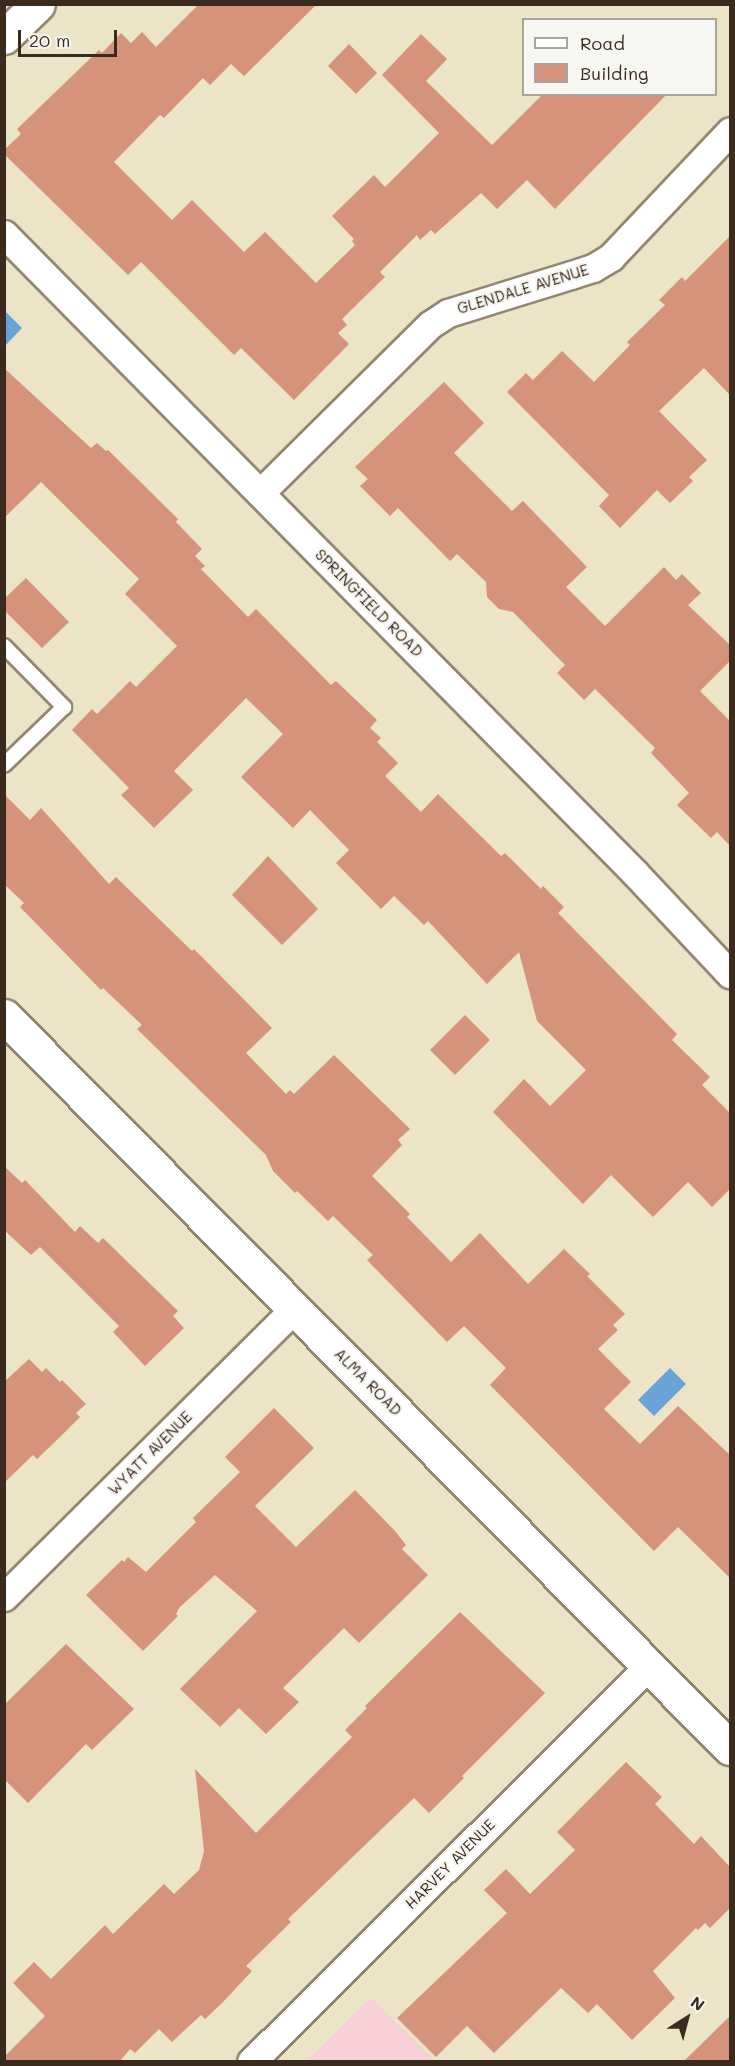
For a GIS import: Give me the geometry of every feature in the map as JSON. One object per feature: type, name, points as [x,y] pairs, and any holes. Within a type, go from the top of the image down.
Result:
[{"type":"main road","points":[[4,37],[38,4]]},
{"type":"main road","name":"ALMA ROAD","points":[[4,1016],[730,1748]]},
{"type":"street","name":"GLENDALE AVENUE","points":[[260,493],[431,324],[457,309],[593,268],[611,257],[730,131]]},
{"type":"street","name":"SPRINGFIELD ROAD","points":[[4,234],[627,864],[730,974]]},
{"type":"street","name":"WYATT AVENUE","points":[[4,1597],[295,1308]]},
{"type":"street","name":"HARVEY AVENUE","points":[[251,2061],[649,1666]]},
{"type":"lane","points":[[4,646],[64,707],[4,765]]},
{"type":"shaded area","points":[[371,1998],[434,2061],[307,2061]]},
{"type":"water","points":[[4,310],[22,328],[5,346],[4,346]]},
{"type":"water","points":[[670,1368],[686,1384],[654,1416],[638,1400]]},
{"type":"building","points":[[199,4],[317,4],[244,76],[231,64],[210,85],[203,78],[164,118],[160,115],[114,162],[172,220],[192,200],[244,252],[265,232],[316,283],[355,245],[352,241],[354,239],[332,216],[374,175],[385,187],[439,133],[382,75],[421,34],[447,59],[426,81],[492,145],[541,96],[665,96],[555,209],[527,180],[497,209],[481,193],[435,234],[431,230],[420,240],[417,235],[380,272],[385,277],[342,319],[347,325],[338,333],[349,344],[294,400],[241,348],[234,355],[141,262],[128,275],[4,154],[4,150],[21,134],[17,129],[99,50],[102,53],[121,33],[131,43],[142,32],[156,47]]},
{"type":"building","points":[[349,44],[377,73],[356,94],[328,66]]},
{"type":"building","points":[[730,236],[730,395],[704,368],[659,411],[707,460],[689,477],[693,481],[670,503],[657,490],[620,528],[599,506],[609,495],[507,392],[526,373],[533,380],[562,351],[594,382],[630,345],[627,342],[665,305],[659,300],[682,277],[685,281]]},
{"type":"building","points":[[4,368],[91,448],[97,443],[106,451],[108,450],[178,519],[176,522],[202,549],[195,556],[205,566],[201,569],[248,617],[256,609],[331,685],[336,681],[377,720],[370,728],[381,738],[377,742],[398,763],[385,776],[421,812],[438,794],[501,856],[505,853],[541,889],[543,886],[564,907],[558,913],[677,1034],[672,1040],[710,1077],[702,1085],[730,1113],[730,1189],[712,1207],[688,1182],[653,1217],[611,1175],[583,1204],[493,1112],[524,1079],[550,1106],[586,1070],[537,1021],[519,952],[487,984],[428,921],[424,925],[394,896],[381,909],[336,863],[349,850],[310,810],[293,828],[241,777],[283,734],[246,698],[174,771],[193,790],[154,828],[121,795],[129,788],[72,730],[92,709],[97,714],[130,681],[136,687],[177,646],[125,594],[139,579],[41,482],[4,518]]},
{"type":"building","points":[[444,382],[484,423],[454,453],[512,511],[523,501],[587,567],[566,587],[605,626],[664,567],[676,580],[682,574],[701,593],[688,605],[730,645],[730,661],[700,691],[730,721],[730,846],[717,832],[711,838],[677,805],[689,793],[651,753],[655,748],[595,689],[584,700],[557,673],[565,665],[513,612],[499,609],[487,597],[486,582],[457,554],[450,561],[398,508],[390,516],[360,486],[368,479],[355,467]]},
{"type":"building","points":[[26,578],[69,622],[42,648],[4,610],[4,599]]},
{"type":"building","points":[[4,794],[30,820],[41,808],[109,884],[116,877],[192,951],[194,949],[272,1028],[246,1053],[286,1094],[290,1090],[294,1094],[334,1055],[410,1129],[398,1140],[402,1145],[372,1176],[410,1214],[407,1217],[451,1262],[480,1233],[528,1284],[564,1249],[590,1274],[587,1276],[625,1314],[613,1325],[618,1330],[598,1349],[631,1382],[604,1409],[640,1444],[678,1406],[730,1455],[730,1578],[678,1527],[654,1551],[490,1385],[506,1368],[464,1326],[447,1342],[367,1260],[373,1255],[333,1216],[328,1221],[297,1191],[295,1193],[273,1171],[266,1155],[137,1029],[142,1025],[103,988],[101,990],[20,907],[24,903],[4,884]]},
{"type":"building","points":[[268,856],[318,909],[282,945],[232,895]]},
{"type":"building","points":[[465,1015],[490,1040],[455,1075],[430,1050]]},
{"type":"building","points":[[4,1166],[22,1183],[25,1180],[75,1232],[80,1226],[98,1243],[103,1238],[178,1311],[173,1316],[184,1328],[145,1366],[113,1332],[119,1326],[40,1247],[31,1255],[4,1230]]},
{"type":"building","points":[[29,1359],[42,1372],[46,1368],[60,1382],[62,1380],[86,1404],[76,1413],[80,1417],[59,1438],[37,1459],[33,1455],[4,1483],[4,1382]]},
{"type":"building","points":[[274,1408],[314,1448],[255,1506],[296,1547],[355,1490],[395,1531],[406,1545],[402,1549],[428,1575],[359,1643],[344,1628],[283,1688],[299,1702],[266,1734],[239,1708],[220,1727],[180,1689],[257,1611],[215,1575],[179,1608],[176,1614],[178,1616],[143,1651],[86,1595],[122,1560],[124,1562],[128,1557],[146,1572],[196,1522],[193,1518],[240,1472],[225,1457]]},
{"type":"building","points":[[460,1612],[545,1693],[462,1776],[464,1778],[429,1813],[414,1798],[288,1919],[291,1922],[246,1966],[252,1971],[223,2002],[205,2019],[201,2015],[172,2042],[159,2029],[135,2053],[130,2049],[120,2061],[4,2061],[4,2057],[45,2016],[13,1983],[34,1962],[51,1979],[105,1925],[113,1934],[164,1884],[174,1894],[199,1870],[204,1851],[195,1769],[256,1833],[352,1737],[345,1730],[367,1708],[365,1706]]},
{"type":"building","points":[[66,1644],[134,1709],[92,1750],[86,1744],[28,1803],[4,1779],[4,1705]]},
{"type":"building","points":[[626,1762],[662,1797],[655,1804],[694,1844],[701,1836],[730,1867],[730,1908],[710,1928],[705,1923],[698,1930],[696,1928],[653,1971],[675,1998],[632,2040],[597,2004],[588,2013],[561,1988],[494,2053],[467,2026],[436,2057],[397,2018],[507,1913],[484,1890],[506,1869],[530,1894],[575,1850],[557,1832]]},
{"type":"building","points":[[730,2016],[730,2061],[684,2061]]}]
